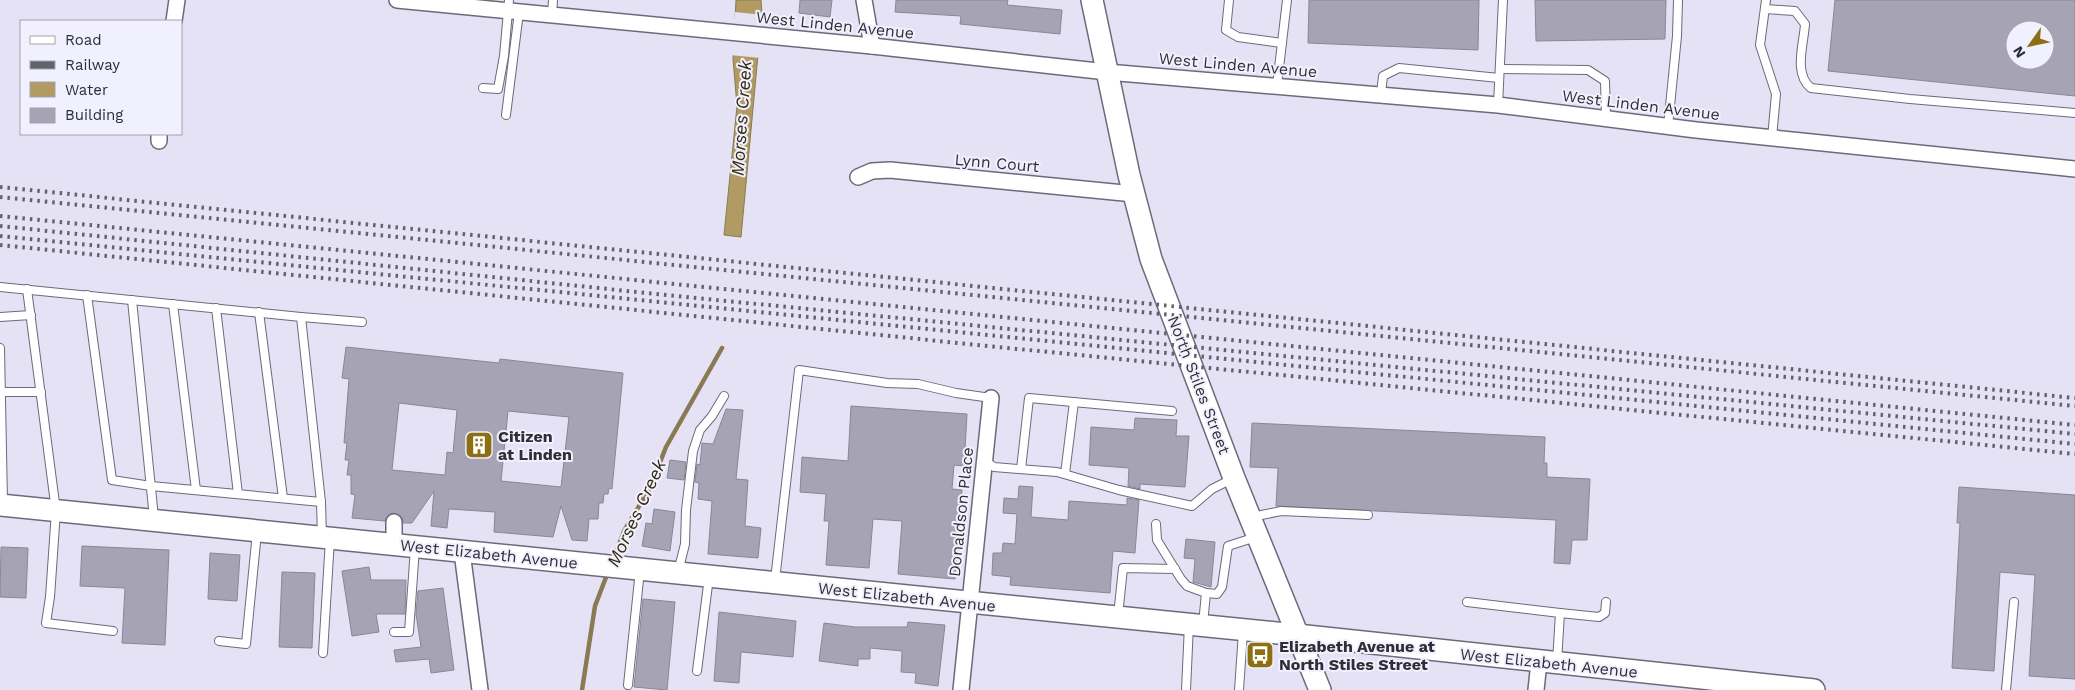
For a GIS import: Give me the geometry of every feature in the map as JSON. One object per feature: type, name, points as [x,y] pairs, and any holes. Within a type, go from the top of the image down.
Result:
[{"type":"street","points":[[174,20],[177,0]]},
{"type":"street","name":"West Linden Avenue","points":[[396,0],[512,8],[552,15],[872,46],[1107,72],[1498,105],[1772,138],[2075,169]]},
{"type":"street","points":[[864,0],[872,46]]},
{"type":"street","name":"North Stiles Street","points":[[1092,0],[1134,194],[1151,260],[1234,478],[1296,635],[1320,690]]},
{"type":"street","name":"Lynn Court","points":[[858,177],[872,171],[890,170],[1134,194]]},
{"type":"street","name":"Donaldson Place","points":[[961,690],[991,398]]},
{"type":"street","name":"West Elizabeth Avenue","points":[[2,505],[969,604],[1296,635],[1548,663],[1719,686],[1814,690]]},
{"type":"street","points":[[394,522],[394,544]]},
{"type":"street","points":[[462,552],[480,690]]},
{"type":"street","points":[[1536,690],[1548,663]]},
{"type":"lane","points":[[552,15],[553,0]]},
{"type":"lane","points":[[1229,0],[1226,30],[1238,37],[1282,43]]},
{"type":"lane","points":[[1277,85],[1287,0]]},
{"type":"lane","points":[[1498,105],[1503,0]]},
{"type":"lane","points":[[1668,126],[1677,36],[1678,0]]},
{"type":"lane","points":[[1766,0],[1760,45],[1776,94],[1772,138]]},
{"type":"lane","points":[[483,88],[498,89],[512,8]]},
{"type":"lane","points":[[506,115],[512,8]]},
{"type":"lane","points":[[1765,9],[1795,11],[1805,24],[1801,62],[1803,79],[1811,88],[1910,99],[2075,113]]},
{"type":"lane","points":[[1381,94],[1383,76],[1400,68],[1499,78]]},
{"type":"lane","points":[[1500,69],[1588,70],[1605,81],[1606,117]]},
{"type":"lane","points":[[0,287],[259,312],[301,318],[362,322]]},
{"type":"lane","points":[[27,289],[56,511],[50,597],[46,623],[113,631]]},
{"type":"lane","points":[[87,295],[112,480],[151,486],[321,502]]},
{"type":"lane","points":[[132,300],[155,520]]},
{"type":"lane","points":[[173,304],[196,490]]},
{"type":"lane","points":[[216,308],[238,494]]},
{"type":"lane","points":[[259,312],[283,498]]},
{"type":"lane","points":[[0,317],[31,315]]},
{"type":"lane","points":[[301,318],[326,537],[323,653]]},
{"type":"lane","points":[[0,348],[2,505]]},
{"type":"lane","points":[[775,584],[799,370],[887,383],[918,384],[956,393],[991,398]]},
{"type":"lane","points":[[1,392],[41,392]]},
{"type":"lane","points":[[677,574],[685,544],[686,510],[693,451],[700,430],[712,416],[724,396]]},
{"type":"lane","points":[[1021,469],[1029,398],[1172,411]]},
{"type":"lane","points":[[1065,474],[1074,402]]},
{"type":"lane","points":[[984,460],[994,467],[1065,474],[1119,490],[1192,506],[1212,489],[1234,478]]},
{"type":"lane","points":[[1156,524],[1157,540],[1187,586],[1217,594],[1222,587],[1228,546],[1254,527],[1281,511],[1368,515]]},
{"type":"lane","points":[[219,641],[246,644],[257,530]]},
{"type":"lane","points":[[394,632],[409,632],[415,546]]},
{"type":"lane","points":[[1117,618],[1123,568],[1175,570]]},
{"type":"lane","points":[[628,685],[632,569]]},
{"type":"lane","points":[[697,671],[709,577]]},
{"type":"lane","points":[[1186,690],[1196,626],[1206,592]]},
{"type":"lane","points":[[1467,602],[1599,617],[1605,613],[1606,602]]},
{"type":"lane","points":[[2006,690],[2014,602]]},
{"type":"lane","points":[[1548,663],[1560,613]]},
{"type":"lane","points":[[1239,690],[1243,630]]},
{"type":"water","points":[[736,0],[761,0],[762,12],[741,237],[724,235],[737,106],[733,59]]},
{"type":"pier","points":[[735,12],[764,15],[760,58],[730,55]]},
{"type":"building","points":[[800,0],[832,0],[830,17],[799,13]]},
{"type":"building","points":[[896,0],[1008,0],[1007,5],[1062,10],[1060,34],[960,24],[961,16],[895,12]]},
{"type":"building","points":[[1309,0],[1479,0],[1478,50],[1308,43]]},
{"type":"building","points":[[1535,0],[1666,0],[1665,39],[1536,41]]},
{"type":"building","points":[[1835,0],[2075,0],[2075,96],[1828,71]]},
{"type":"building","name":"Citizen at Linden","points":[[346,347],[499,363],[500,359],[623,373],[612,489],[609,488],[608,494],[604,494],[603,503],[599,503],[598,519],[589,519],[587,541],[572,540],[561,506],[553,537],[494,532],[495,512],[449,509],[447,528],[431,526],[434,491],[412,523],[403,523],[402,517],[394,513],[389,514],[385,521],[352,518],[355,495],[351,494],[351,475],[347,475],[349,460],[345,460],[347,443],[344,443],[349,379],[342,378]],"holes":[[[399,403],[457,410],[453,453],[447,452],[445,475],[392,470]],[[508,411],[569,417],[561,487],[501,481]]]},
{"type":"building","points":[[851,406],[967,414],[964,466],[954,465],[952,489],[962,490],[955,579],[898,574],[902,521],[873,519],[869,568],[826,565],[829,521],[824,521],[826,494],[800,492],[802,457],[848,461]]},
{"type":"building","points":[[726,409],[743,410],[736,479],[748,480],[745,526],[761,528],[758,558],[708,554],[712,501],[698,499],[699,483],[695,482],[697,464],[700,465],[702,443],[713,444]]},
{"type":"building","points":[[1135,418],[1177,420],[1176,436],[1189,436],[1185,487],[1140,484],[1140,489],[1128,486],[1129,468],[1089,465],[1091,427],[1134,430]]},
{"type":"building","points":[[1252,423],[1545,437],[1544,463],[1547,463],[1547,477],[1590,479],[1587,540],[1572,540],[1570,564],[1554,563],[1556,520],[1276,506],[1278,468],[1250,467]]},
{"type":"building","points":[[670,460],[686,462],[684,480],[667,478]]},
{"type":"building","points":[[1019,486],[1033,487],[1031,517],[1068,520],[1069,501],[1127,505],[1127,498],[1139,500],[1135,553],[1113,551],[1110,593],[1010,585],[1011,577],[992,575],[993,553],[1002,553],[1003,543],[1015,544],[1017,514],[1003,513],[1004,498],[1018,499]]},
{"type":"building","points":[[1959,487],[2075,495],[2075,679],[2029,676],[2035,575],[2000,572],[1994,671],[1952,668],[1960,523],[1957,523]]},
{"type":"building","points":[[654,509],[675,512],[670,551],[642,546],[646,523],[652,524]]},
{"type":"building","points":[[1186,539],[1215,542],[1211,587],[1193,582],[1195,559],[1184,558]]},
{"type":"building","points":[[82,546],[169,550],[165,645],[122,643],[125,588],[80,586]]},
{"type":"building","points":[[1,547],[28,548],[26,598],[0,597]]},
{"type":"building","points":[[210,553],[240,555],[237,601],[208,599]]},
{"type":"building","points":[[369,567],[371,580],[406,580],[405,614],[376,614],[379,632],[352,636],[342,571]]},
{"type":"building","points":[[282,572],[315,573],[312,648],[279,647]]},
{"type":"building","points":[[443,588],[454,670],[431,673],[429,659],[396,662],[394,650],[421,647],[416,614],[418,591]]},
{"type":"building","points":[[643,599],[675,602],[667,690],[634,687]]},
{"type":"building","points":[[719,612],[796,621],[793,657],[741,652],[739,683],[714,681]]},
{"type":"building","points":[[908,622],[945,625],[938,686],[915,683],[916,673],[901,672],[902,651],[870,648],[870,659],[858,659],[858,666],[819,661],[824,623],[855,627],[907,627]]},
{"type":"waterway","name":"Morses Creek","points":[[613,561],[624,531],[650,488],[666,447],[722,348]]},
{"type":"waterway","name":"Morses Creek","points":[[582,690],[595,606],[608,572]]},
{"type":"railway","points":[[0,187],[2075,398]]},
{"type":"railway","points":[[0,197],[2075,406]]},
{"type":"railway","points":[[0,216],[2075,425]]},
{"type":"railway","points":[[0,226],[666,295],[2075,434]]},
{"type":"railway","points":[[0,236],[2075,444]]},
{"type":"railway","points":[[0,245],[2075,454]]},
{"type":"place","name":"Citizen at Linden","points":[[479,445]]},
{"type":"place","name":"Elizabeth Avenue at North Stiles Street","points":[[1260,655]]}]
